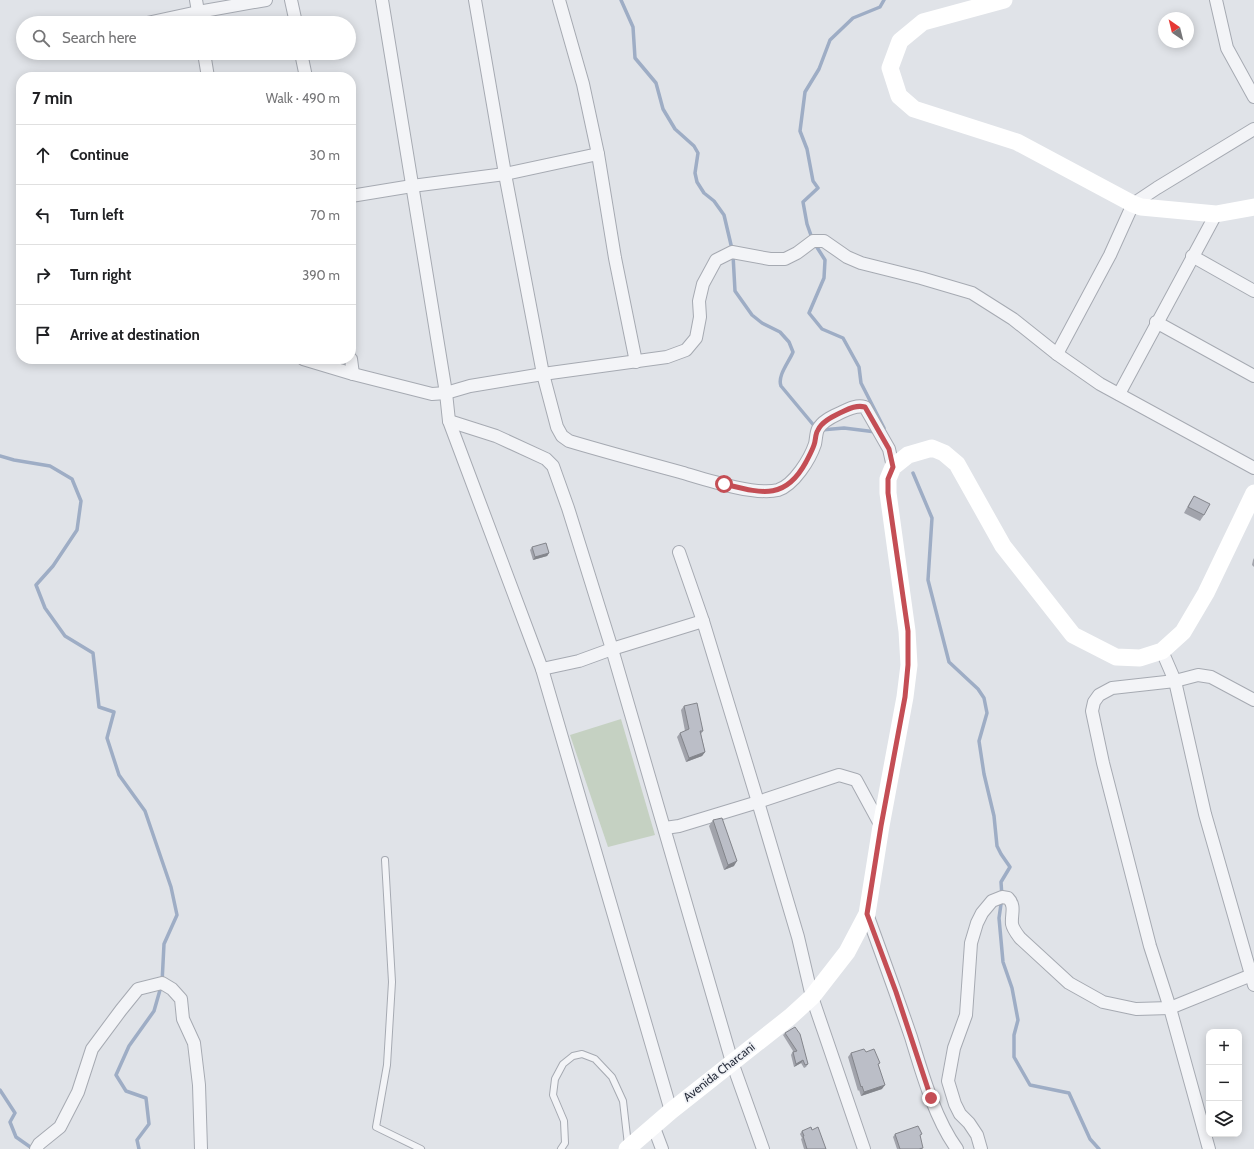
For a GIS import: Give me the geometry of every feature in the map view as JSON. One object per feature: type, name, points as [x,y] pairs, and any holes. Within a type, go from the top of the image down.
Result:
[{"type":"main road","points":[[1004,0],[923,22],[900,41],[890,68],[899,96],[914,109],[1017,142],[1141,207],[1216,214],[1254,207]]},
{"type":"main road","points":[[898,462],[932,448],[944,454],[957,464],[1003,546],[1073,635],[1116,657],[1140,658],[1162,651],[1183,632],[1206,593],[1254,493]]},
{"type":"main road","name":"Avenida Charcani","points":[[628,1149],[671,1111],[790,1017],[812,997],[847,952],[867,914],[881,826],[905,697],[908,665],[908,631],[888,493],[888,479],[898,462]]},
{"type":"street","points":[[179,16],[266,0]]},
{"type":"street","points":[[291,0],[294,16]]},
{"type":"street","points":[[382,0],[446,392],[449,421],[542,669],[671,1111]]},
{"type":"street","points":[[475,0],[505,174],[543,374],[557,426],[562,436],[569,441],[724,484],[753,491],[776,490],[784,488],[792,482],[802,469],[814,446],[818,430],[826,421],[850,409],[861,406],[865,407],[898,462]]},
{"type":"street","points":[[559,0],[583,84],[598,154],[615,258],[636,362]]},
{"type":"street","points":[[1216,0],[1227,48],[1254,97]]},
{"type":"street","points":[[205,60],[207,72]]},
{"type":"street","points":[[302,60],[305,72]]},
{"type":"street","points":[[1057,354],[1110,255],[1133,204],[1254,129]]},
{"type":"street","points":[[356,195],[412,186],[505,174],[598,154]]},
{"type":"street","points":[[1119,394],[1156,322],[1216,214]]},
{"type":"street","points":[[320,364],[432,394],[543,374],[667,357],[686,350],[696,338],[700,317],[699,301],[703,284],[716,260],[732,252],[770,260],[785,259],[797,253],[813,241],[824,241],[847,257],[861,263],[972,293],[1013,319],[1057,354],[1100,384],[1254,468]]},
{"type":"street","points":[[1192,256],[1254,291]]},
{"type":"street","points":[[1156,322],[1254,376]]},
{"type":"street","points":[[352,364],[353,374]]},
{"type":"street","points":[[449,421],[496,436],[546,459],[553,466],[568,508],[612,649],[732,1062],[763,1149]]},
{"type":"street","points":[[679,552],[703,621],[758,802],[798,937],[812,997],[864,1149]]},
{"type":"street","points":[[542,669],[579,661],[612,649],[703,621]]},
{"type":"street","points":[[981,1149],[977,1135],[954,1104],[948,1081],[954,1048],[966,1015],[971,943],[977,923],[982,913],[992,901],[1002,897],[1008,898],[1013,905],[1012,924],[1020,938],[1069,983],[1103,1002],[1136,1009],[1170,1008],[1253,978],[1205,814],[1175,681],[1162,651]]},
{"type":"street","points":[[1209,1149],[1170,1008],[1150,946],[1103,763],[1092,711],[1094,702],[1100,695],[1112,688],[1175,681],[1198,676],[1211,677],[1254,700]]},
{"type":"street","points":[[664,828],[679,826],[839,775],[856,780],[881,826]]},
{"type":"street","points":[[867,914],[896,992],[931,1098],[951,1141],[957,1149]]},
{"type":"street","points":[[36,1149],[39,1144],[60,1127],[78,1092],[92,1049],[121,1010],[138,989],[162,983],[172,989],[181,1000],[183,1019],[194,1043],[199,1085],[201,1149]]},
{"type":"street","points":[[653,1126],[662,1149]]},
{"type":"lane","points":[[385,860],[392,982],[387,1065],[376,1127],[421,1149]]},
{"type":"lane","points":[[561,1149],[566,1143],[564,1121],[553,1095],[554,1079],[563,1064],[573,1056],[582,1054],[595,1059],[612,1077],[622,1101],[628,1149]]},
{"type":"green space","points":[[621,719],[655,835],[608,847],[570,735]]},
{"type":"building","points":[[1194,496],[1210,504],[1204,515],[1188,507]]},
{"type":"building","points":[[546,543],[549,553],[535,557],[532,547]]},
{"type":"building","points":[[697,703],[703,731],[700,731],[705,752],[689,758],[680,733],[689,729],[684,706]]},
{"type":"building","points":[[722,818],[737,861],[728,865],[713,820]]},
{"type":"building","points":[[795,1027],[800,1034],[808,1064],[805,1065],[803,1060],[796,1064],[793,1052],[797,1051],[785,1033]]},
{"type":"building","points":[[864,1049],[866,1052],[874,1049],[880,1063],[878,1064],[885,1085],[864,1092],[862,1086],[861,1087],[851,1053]]},
{"type":"building","points":[[918,1126],[922,1134],[920,1135],[923,1148],[900,1149],[895,1134]]},
{"type":"building","points":[[811,1127],[812,1130],[818,1127],[826,1149],[807,1149],[802,1131]]},
{"type":"waterway","points":[[621,0],[633,27],[635,58],[656,83],[663,109],[675,129],[694,146],[698,153],[695,173],[697,182],[704,193],[714,201],[724,215],[732,249]]},
{"type":"waterway","points":[[884,0],[880,7],[853,18],[830,40],[819,69],[805,92],[800,131],[807,149],[813,181],[818,188],[803,202],[807,224],[813,241],[825,260],[824,278],[809,313],[822,329],[843,338],[859,367],[861,383],[884,428]]},
{"type":"waterway","points":[[733,255],[735,291],[752,315],[762,323],[780,332],[789,342],[793,352],[782,373],[780,382],[781,386],[816,428]]},
{"type":"waterway","points":[[821,430],[844,428],[876,432]]},
{"type":"waterway","points":[[0,456],[50,466],[72,479],[81,501],[77,530],[53,566],[36,585],[45,608],[65,636],[93,653],[99,707],[114,712],[107,738],[119,775],[145,811],[171,887],[177,915],[164,944],[162,983],[154,1011],[129,1046],[116,1075],[126,1091],[146,1098],[149,1124],[137,1140],[139,1149]]},
{"type":"waterway","points":[[913,473],[932,518],[928,580],[949,662],[978,689],[984,698],[987,713],[979,741],[984,774],[994,816],[997,846],[1010,867],[1001,882],[1002,897],[999,918],[1003,962],[1012,988],[1018,1020],[1014,1035],[1014,1057],[1030,1085],[1069,1093],[1090,1139],[1099,1149]]},
{"type":"waterway","points":[[0,1090],[15,1113],[10,1122],[16,1137],[33,1149]]},
{"type":"route","points":[[724,484],[753,491],[776,490],[784,488],[792,482],[802,469],[814,446],[818,430],[832,417],[855,407],[865,407],[889,449],[893,467],[888,479],[888,493],[908,631],[908,665],[905,697],[881,826],[867,914],[896,992],[931,1098]]}]
